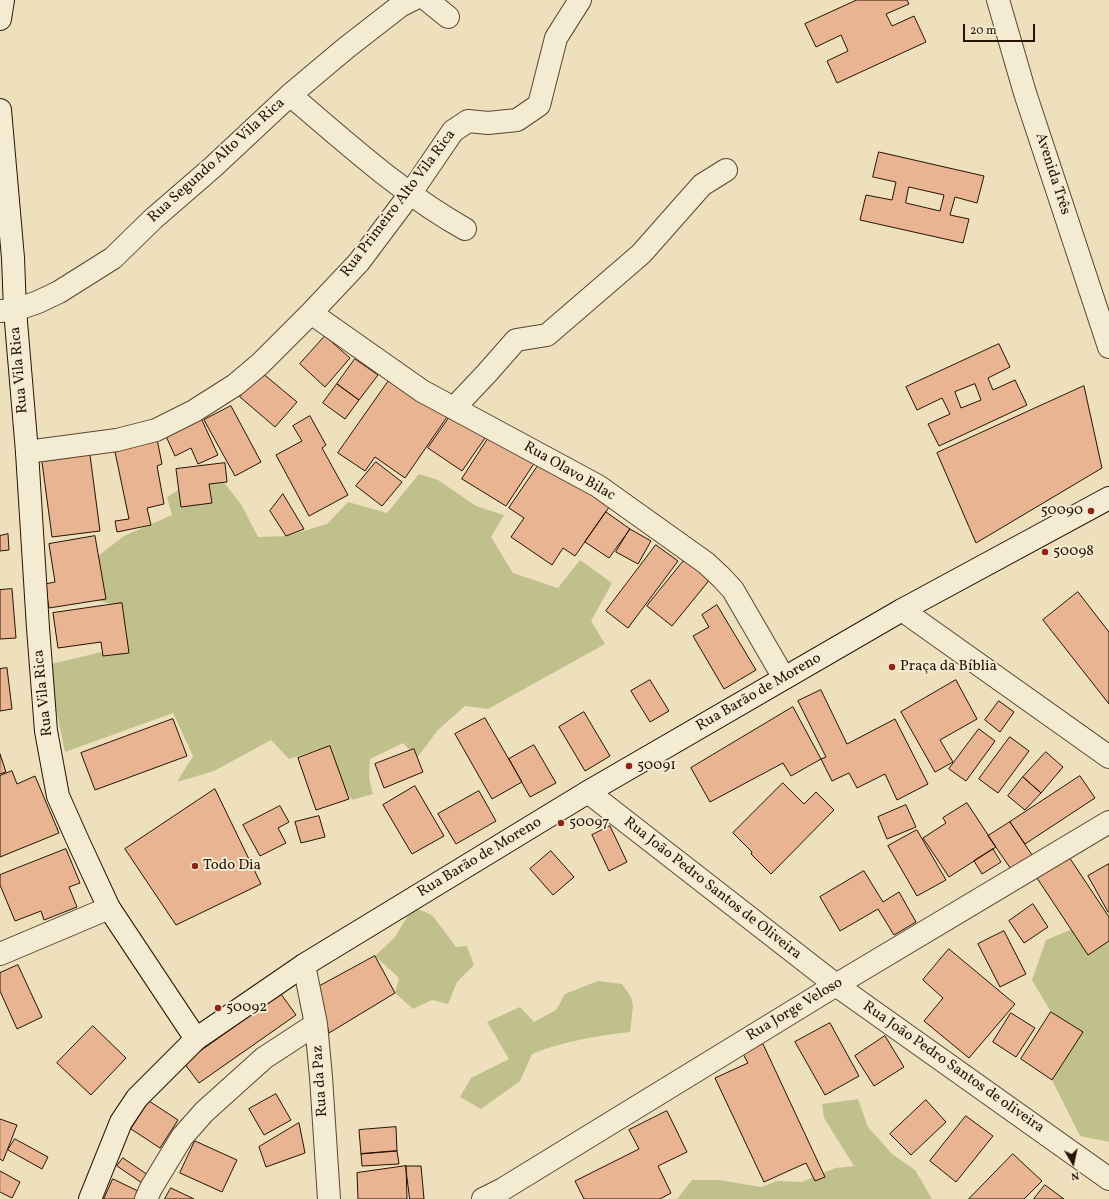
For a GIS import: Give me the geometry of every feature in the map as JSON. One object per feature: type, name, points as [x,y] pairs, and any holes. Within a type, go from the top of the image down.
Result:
[{"type":"street","points":[[0,20],[3,0]]},
{"type":"street","name":"Rua Segundo Alto Vila Rica","points":[[7,310],[38,302],[59,292],[113,258],[153,219],[213,168],[290,95],[346,48],[400,6],[412,0]]},
{"type":"street","points":[[427,0],[448,18]]},
{"type":"street","name":"Rua Primeiro Alto Vila Rica","points":[[27,452],[116,440],[156,430],[194,411],[235,385],[260,364],[359,262],[410,194],[453,131],[468,121],[488,123],[517,120],[539,105],[556,38],[580,0]]},
{"type":"street","name":"Avenida Três","points":[[998,0],[1025,93],[1109,347]]},
{"type":"street","points":[[290,95],[410,194],[465,230]]},
{"type":"street","name":"Rua Vila Rica","points":[[0,110],[13,258],[7,310],[27,452],[46,731],[58,796],[110,908],[196,1039]]},
{"type":"street","points":[[454,408],[516,340],[547,335],[641,254],[702,186],[726,170]]},
{"type":"street","name":"Rua Olavo Bilac","points":[[310,313],[422,391],[598,486],[706,563],[733,590],[784,678]]},
{"type":"street","name":"Rua Barão de Moreno","points":[[90,1199],[121,1122],[137,1098],[196,1039],[304,965],[588,792],[902,610],[1109,498]]},
{"type":"street","points":[[902,610],[1109,757]]},
{"type":"street","name":"Rua João Pedro Santos de Oliveira","points":[[588,792],[836,985]]},
{"type":"street","name":"Rua Jorge Veloso","points":[[482,1199],[508,1194],[836,985],[1109,822]]},
{"type":"street","points":[[0,954],[110,908]]},
{"type":"street","name":"Rua da Paz","points":[[304,965],[316,1024],[322,1077],[329,1199]]},
{"type":"street","name":"Rua João Pedro Santos de oliveira","points":[[836,985],[1109,1179]]},
{"type":"street","points":[[146,1199],[182,1137],[204,1112],[264,1058],[316,1024]]},
{"type":"green space","points":[[213,469],[241,504],[258,537],[286,536],[327,524],[348,502],[387,513],[419,474],[438,480],[476,506],[504,515],[491,537],[513,573],[558,588],[580,560],[612,583],[591,621],[605,644],[488,709],[465,706],[438,730],[417,758],[403,743],[370,759],[369,778],[373,794],[352,800],[320,749],[289,759],[271,740],[214,771],[177,782],[193,756],[173,713],[65,752],[47,665],[123,647],[119,606],[95,600],[98,556],[124,536],[172,515],[167,497]]},
{"type":"green space","points":[[413,907],[432,915],[456,947],[467,946],[474,965],[457,982],[448,1004],[432,1000],[413,1009],[395,993],[399,978],[375,956],[395,937]]},
{"type":"green space","points":[[1109,914],[1109,1142],[1080,1136],[1052,1080],[1082,1032],[1051,1012],[1032,980],[1046,940]]},
{"type":"green space","points":[[598,981],[622,984],[631,997],[633,1006],[630,1032],[568,1042],[532,1054],[520,1081],[481,1109],[460,1097],[471,1078],[509,1059],[487,1022],[520,1007],[534,1022],[556,1010],[565,994]]},
{"type":"green space","points":[[858,1099],[868,1127],[892,1154],[915,1170],[932,1199],[677,1199],[692,1180],[719,1180],[761,1187],[777,1181],[802,1182],[835,1168],[854,1166],[824,1118],[822,1104]]},
{"type":"building","points":[[857,0],[907,0],[909,4],[886,14],[892,26],[914,16],[926,42],[837,83],[827,61],[848,51],[841,35],[816,47],[805,24]]},
{"type":"building","points":[[879,152],[984,176],[977,203],[955,197],[950,215],[969,219],[963,243],[860,220],[866,195],[892,200],[896,182],[873,177]]},
{"type":"building","points":[[909,187],[944,195],[940,211],[906,203]]},
{"type":"building","points":[[325,336],[350,358],[325,387],[300,364]]},
{"type":"building","points":[[999,344],[1010,367],[988,378],[993,390],[1015,380],[1027,405],[939,446],[928,424],[950,414],[942,398],[917,410],[906,387]]},
{"type":"building","points":[[355,359],[378,375],[359,400],[337,384]]},
{"type":"building","points":[[261,372],[297,402],[275,427],[240,397]]},
{"type":"building","points":[[390,379],[447,417],[405,478],[375,457],[365,471],[338,453]]},
{"type":"building","points":[[337,384],[359,400],[345,419],[323,403]]},
{"type":"building","points":[[975,384],[981,400],[961,408],[955,392]]},
{"type":"building","points":[[1084,386],[1102,468],[976,543],[937,453]]},
{"type":"building","points":[[231,406],[261,462],[235,476],[204,420]]},
{"type":"building","points":[[451,415],[485,438],[462,471],[428,448]]},
{"type":"building","points":[[310,416],[326,445],[322,448],[348,495],[309,516],[276,455],[302,441],[293,426]]},
{"type":"building","points":[[201,418],[218,455],[198,464],[191,448],[175,456],[165,434]]},
{"type":"building","points":[[491,434],[535,462],[506,506],[462,479]]},
{"type":"building","points":[[157,439],[162,464],[157,466],[164,504],[147,508],[151,525],[117,532],[115,521],[129,519],[114,447]]},
{"type":"building","points":[[90,455],[100,531],[52,537],[42,462]]},
{"type":"building","points":[[544,457],[612,503],[575,556],[563,548],[552,565],[511,537],[524,518],[509,508]]},
{"type":"building","points":[[376,462],[402,482],[382,506],[356,486]]},
{"type":"building","points":[[225,463],[227,482],[209,484],[212,503],[181,507],[176,469]]},
{"type":"building","points":[[283,494],[304,529],[286,536],[270,511]]},
{"type":"building","points":[[606,512],[630,529],[609,558],[585,542]]},
{"type":"building","points":[[630,529],[651,541],[638,564],[616,552]]},
{"type":"building","points":[[8,534],[9,550],[0,551],[0,536]]},
{"type":"building","points":[[95,536],[106,599],[49,608],[45,584],[55,582],[49,544]]},
{"type":"building","points":[[656,545],[678,561],[628,628],[606,611]]},
{"type":"building","points":[[686,558],[711,578],[672,626],[647,606]]},
{"type":"building","points":[[12,589],[16,638],[0,639],[0,590]]},
{"type":"building","points":[[1078,592],[1109,632],[1109,704],[1043,620]]},
{"type":"building","points":[[122,603],[129,653],[103,656],[101,642],[58,648],[53,613]]},
{"type":"building","points":[[717,605],[756,670],[724,689],[693,636],[709,627],[702,615]]},
{"type":"building","points":[[7,668],[12,709],[0,711],[0,669]]},
{"type":"building","points":[[650,680],[669,711],[650,722],[631,691]]},
{"type":"building","points":[[956,680],[977,719],[940,740],[953,762],[935,772],[901,712]]},
{"type":"building","points":[[821,690],[847,744],[895,719],[928,784],[897,800],[885,774],[857,788],[849,773],[832,781],[821,759],[826,757],[798,701]]},
{"type":"building","points":[[999,701],[1014,712],[1000,732],[985,720]]},
{"type":"building","points":[[793,707],[821,759],[791,776],[783,763],[710,802],[691,768]]},
{"type":"building","points":[[584,712],[610,756],[585,771],[559,727]]},
{"type":"building","points":[[485,718],[522,782],[492,799],[455,734]]},
{"type":"building","points":[[173,719],[187,756],[95,790],[81,753]]},
{"type":"building","points":[[979,729],[995,741],[966,781],[949,769]]},
{"type":"building","points":[[1010,737],[1029,751],[998,793],[979,779]]},
{"type":"building","points":[[534,745],[556,783],[530,797],[509,759]]},
{"type":"building","points":[[330,746],[349,799],[316,810],[298,758]]},
{"type":"building","points":[[414,749],[423,772],[384,788],[375,764]]},
{"type":"building","points":[[1046,752],[1063,767],[1041,793],[1023,777]]},
{"type":"building","points":[[0,754],[6,772],[0,774]]},
{"type":"building","points":[[12,771],[17,784],[35,776],[59,833],[0,857],[0,776]]},
{"type":"building","points":[[1080,776],[1095,798],[1025,844],[1010,822]]},
{"type":"building","points":[[1023,777],[1041,793],[1025,810],[1008,796]]},
{"type":"building","points":[[783,783],[804,804],[816,792],[834,810],[771,874],[733,833]]},
{"type":"building","points":[[415,786],[444,836],[412,854],[383,805]]},
{"type":"building","name":"Todo Dia","points":[[215,789],[261,884],[176,925],[125,849]]},
{"type":"building","points":[[479,791],[496,821],[456,844],[438,814]]},
{"type":"building","points":[[967,803],[996,847],[949,877],[923,838],[946,823],[943,818]]},
{"type":"building","points":[[906,805],[916,827],[887,839],[878,817]]},
{"type":"building","points":[[280,806],[289,822],[278,828],[286,843],[260,856],[243,825]]},
{"type":"building","points":[[319,816],[325,837],[301,843],[295,822]]},
{"type":"building","points":[[1010,822],[1032,855],[1011,869],[988,836]]},
{"type":"building","points":[[610,826],[627,862],[609,871],[592,835]]},
{"type":"building","points":[[917,830],[946,880],[917,896],[888,846]]},
{"type":"building","points":[[66,849],[80,883],[69,887],[77,907],[44,920],[41,911],[15,921],[0,885],[0,875]]},
{"type":"building","points":[[993,849],[1001,862],[982,874],[974,861]]},
{"type":"building","points":[[551,851],[574,877],[553,895],[530,869]]},
{"type":"building","points":[[1069,857],[1109,917],[1109,941],[1088,955],[1037,878]]},
{"type":"building","points":[[1109,864],[1109,912],[1108,912],[1088,876]]},
{"type":"building","points":[[864,871],[883,902],[899,892],[916,922],[894,935],[878,909],[840,931],[820,897]]},
{"type":"building","points":[[1033,904],[1048,927],[1024,943],[1009,921]]},
{"type":"building","points":[[1004,931],[1026,974],[1000,987],[978,944]]},
{"type":"building","points":[[949,949],[1015,1004],[969,1058],[924,1021],[943,998],[923,980]]},
{"type":"building","points":[[375,956],[395,993],[329,1033],[318,987]]},
{"type":"building","points":[[18,965],[42,1017],[17,1029],[0,991],[0,973]]},
{"type":"building","points":[[281,994],[296,1015],[199,1083],[184,1063]]},
{"type":"building","points":[[1051,1012],[1083,1032],[1052,1080],[1021,1059]]},
{"type":"building","points":[[1011,1013],[1035,1028],[1016,1057],[993,1042]]},
{"type":"building","points":[[830,1023],[859,1076],[825,1095],[795,1042]]},
{"type":"building","points":[[93,1026],[126,1058],[91,1095],[57,1063]]},
{"type":"building","points":[[885,1036],[904,1067],[874,1086],[855,1056]]},
{"type":"building","points":[[763,1044],[825,1177],[815,1181],[806,1163],[764,1182],[715,1078],[748,1063],[743,1054]]},
{"type":"building","points":[[276,1094],[291,1120],[264,1135],[249,1109]]},
{"type":"building","points":[[926,1100],[946,1122],[911,1155],[890,1134]]},
{"type":"building","points":[[149,1101],[178,1120],[160,1148],[131,1129]]},
{"type":"building","points":[[667,1111],[687,1152],[658,1166],[671,1193],[660,1199],[584,1199],[575,1181],[639,1149],[629,1130]]},
{"type":"building","points":[[966,1116],[993,1136],[956,1182],[930,1161]]},
{"type":"building","points":[[0,1119],[17,1125],[3,1161],[0,1159]]},
{"type":"building","points":[[299,1123],[305,1153],[266,1167],[259,1147]]},
{"type":"building","points":[[396,1127],[397,1151],[361,1154],[359,1130]]},
{"type":"building","points":[[15,1139],[48,1157],[42,1169],[8,1150]]},
{"type":"building","points":[[195,1141],[237,1160],[222,1192],[180,1173]]},
{"type":"building","points":[[397,1151],[399,1164],[362,1166],[361,1154]]},
{"type":"building","points":[[1013,1154],[1042,1181],[1024,1199],[969,1199]]},
{"type":"building","points":[[123,1158],[148,1175],[142,1183],[117,1166]]},
{"type":"building","points":[[406,1166],[421,1166],[424,1199],[410,1199]]},
{"type":"building","points":[[406,1166],[407,1199],[358,1199],[357,1173]]},
{"type":"building","points":[[0,1171],[20,1182],[12,1198],[0,1192]]},
{"type":"building","points":[[113,1179],[140,1192],[137,1199],[104,1199]]},
{"type":"building","points":[[1045,1185],[1064,1199],[1034,1199]]},
{"type":"building","points":[[171,1188],[194,1199],[165,1199]]},
{"type":"place","name":"50090","points":[[1091,511]]},
{"type":"place","name":"50098","points":[[1045,552]]},
{"type":"place","name":"Praça da Bíblia","points":[[892,667]]},
{"type":"place","name":"50091","points":[[629,766]]},
{"type":"place","name":"50097","points":[[561,823]]},
{"type":"place","name":"Todo Dia","points":[[195,866]]},
{"type":"place","name":"50092","points":[[218,1008]]}]
